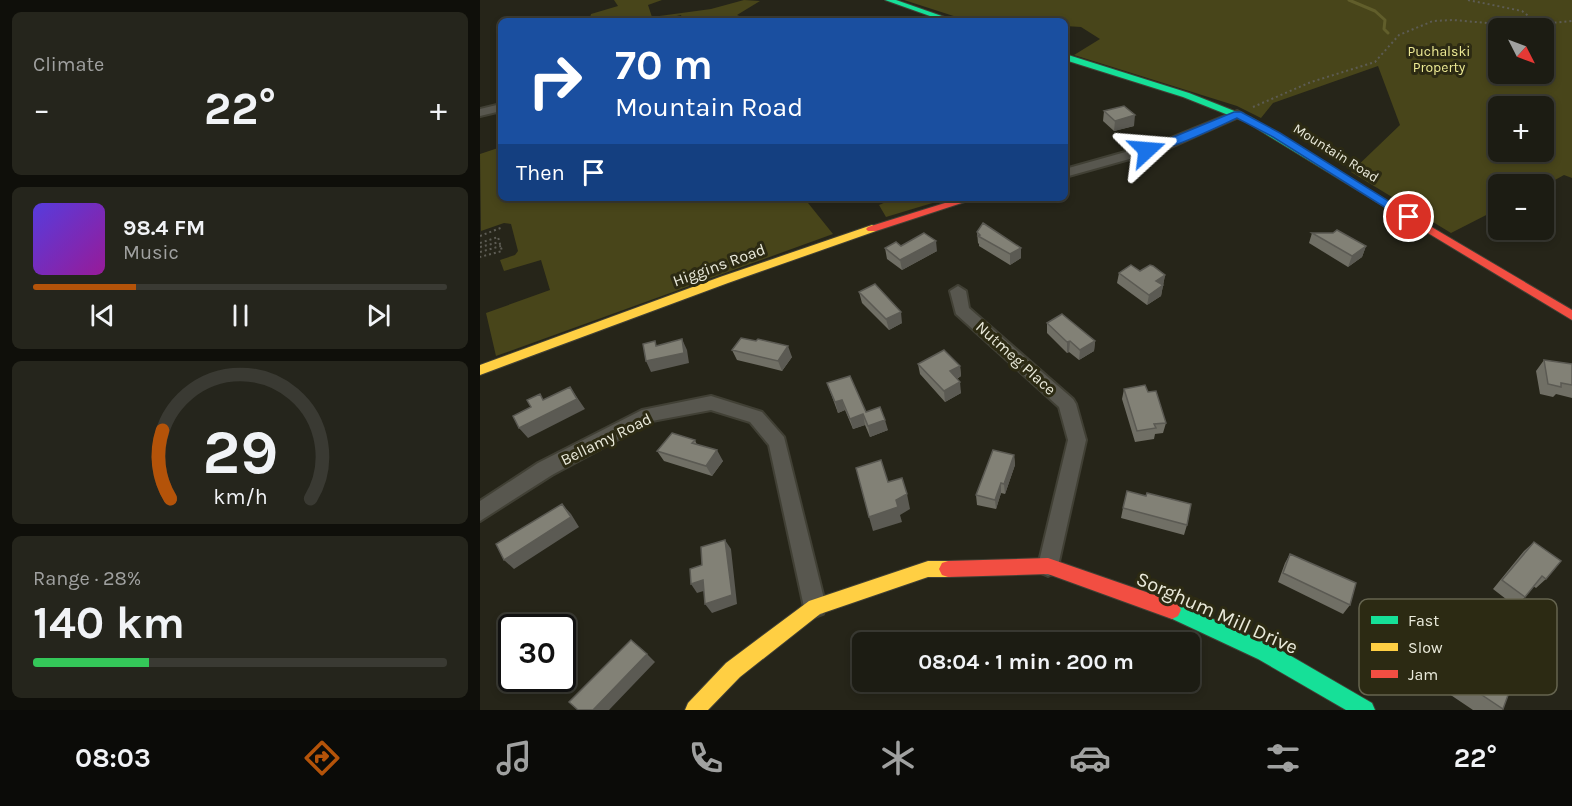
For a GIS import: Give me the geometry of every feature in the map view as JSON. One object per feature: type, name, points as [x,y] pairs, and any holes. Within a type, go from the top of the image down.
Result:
[{"type":"street","points":[[889,0],[943,18]]},
{"type":"street","name":"Mountain Road","points":[[1068,58],[1186,95],[1237,114],[1277,135],[1572,316]]},
{"type":"street","points":[[480,112],[498,108]]},
{"type":"street","points":[[1068,172],[1165,145],[1237,114]]},
{"type":"street","name":"Higgins Road","points":[[480,370],[826,244],[962,201]]},
{"type":"street","name":"Nutmeg Place","points":[[958,291],[962,310],[1067,404],[1077,440],[1048,566]]},
{"type":"street","name":"Bellamy Road","points":[[480,512],[545,470],[648,415],[711,402],[756,417],[778,442],[815,607]]},
{"type":"street","name":"Sorghum Mill Drive","points":[[695,710],[734,670],[815,607],[928,569],[1048,566],[1165,606],[1265,652],[1365,710]]},
{"type":"path","points":[[1468,0],[1522,11],[1531,18]]},
{"type":"path","points":[[1237,114],[1311,82],[1375,62],[1397,36],[1422,24],[1442,20],[1488,24]]},
{"type":"path","points":[[1554,23],[1572,21]]},
{"type":"path","points":[[480,236],[503,227]]},
{"type":"path","points":[[480,243],[498,237],[502,251],[481,257],[480,250]]},
{"type":"path","points":[[480,250],[499,242]]},
{"type":"path","points":[[480,250],[501,246]]},
{"type":"green space","points":[[614,0],[662,0],[648,5],[652,17],[711,9],[744,0],[760,1],[737,15],[744,18],[682,18],[681,15],[668,18],[590,18],[591,14],[618,6]]},
{"type":"green space","name":"Puchalski Property","points":[[904,0],[1572,0],[1572,178],[1564,175],[1554,180],[1554,174],[1488,174],[1488,214],[1451,233],[1351,172],[1400,125],[1378,66],[1273,103],[1261,118],[1237,106],[1074,55],[1100,39],[1081,27],[1068,26],[1068,18],[960,18]]},
{"type":"green space","points":[[498,148],[498,201],[806,201],[833,234],[496,356],[486,313],[550,290],[541,260],[504,271],[500,260],[515,255],[518,251],[511,224],[504,223],[481,231],[480,154]]},
{"type":"green space","points":[[888,201],[939,201],[886,217],[879,205]]},
{"type":"building","points":[[1124,106],[1135,115],[1115,121],[1104,111]]},
{"type":"building","points":[[983,223],[1021,248],[1010,254],[978,236],[980,235],[977,232]]},
{"type":"building","points":[[1337,230],[1366,246],[1352,256],[1312,233],[1333,233]]},
{"type":"building","points":[[924,233],[936,241],[900,260],[885,248],[896,242],[901,246]]},
{"type":"building","points":[[1131,265],[1140,271],[1150,265],[1153,266],[1165,275],[1156,281],[1163,285],[1149,295],[1119,273]]},
{"type":"building","points":[[875,284],[901,312],[886,319],[859,292]]},
{"type":"building","points":[[1062,314],[1095,341],[1080,350],[1070,341],[1067,342],[1047,323]]},
{"type":"building","points":[[741,338],[756,341],[758,339],[788,346],[778,361],[732,350]]},
{"type":"building","points":[[682,339],[684,353],[646,361],[643,344],[655,341],[656,346]]},
{"type":"building","points":[[944,350],[960,366],[950,371],[960,382],[944,391],[918,364]]},
{"type":"building","points":[[1544,360],[1572,364],[1572,385],[1561,383],[1561,387],[1548,384]]},
{"type":"building","points":[[850,376],[866,412],[880,407],[885,420],[868,426],[863,414],[850,419],[842,400],[835,402],[827,383]]},
{"type":"building","points":[[1145,385],[1148,392],[1156,391],[1166,423],[1154,424],[1156,428],[1137,431],[1124,389]]},
{"type":"building","points":[[570,387],[577,399],[519,428],[513,416],[531,407],[527,400],[540,394],[543,400]]},
{"type":"building","points":[[672,433],[695,440],[692,443],[717,450],[706,466],[657,451]]},
{"type":"building","points":[[993,450],[1014,455],[1004,484],[1001,483],[995,500],[976,495]]},
{"type":"building","points":[[881,460],[888,482],[902,478],[907,494],[896,500],[898,507],[869,517],[856,468]]},
{"type":"building","points":[[1127,491],[1146,496],[1147,493],[1191,504],[1187,525],[1123,508]]},
{"type":"building","points":[[562,504],[571,517],[504,560],[496,544]]},
{"type":"building","points":[[725,540],[732,595],[705,604],[703,580],[691,584],[690,569],[702,565],[701,547]]},
{"type":"building","points":[[1534,542],[1561,561],[1546,579],[1542,576],[1525,597],[1502,580]]},
{"type":"building","points":[[1290,554],[1356,583],[1350,605],[1283,573]]},
{"type":"building","points":[[631,640],[647,654],[593,710],[578,710],[569,702]]},
{"type":"building","points":[[1482,695],[1508,695],[1503,709]]},
{"type":"waterway","points":[[1349,0],[1375,11],[1385,20],[1384,29],[1388,33]]},
{"type":"traffic: fast","points":[[889,0],[943,18]]},
{"type":"traffic: fast","points":[[1068,58],[1186,95],[1249,120],[1379,199]]},
{"type":"traffic: fast","points":[[1172,610],[1265,652],[1365,710]]},
{"type":"traffic: slow","points":[[480,370],[724,280],[872,229]]},
{"type":"traffic: slow","points":[[695,710],[733,670],[815,607],[928,569],[948,569]]},
{"type":"traffic: jam","points":[[1379,199],[1572,316]]},
{"type":"traffic: jam","points":[[872,229],[962,201]]},
{"type":"traffic: jam","points":[[948,569],[1048,566],[1172,610]]},
{"type":"route","points":[[1147,150],[1192,135],[1237,114],[1277,135],[1409,217]]}]
